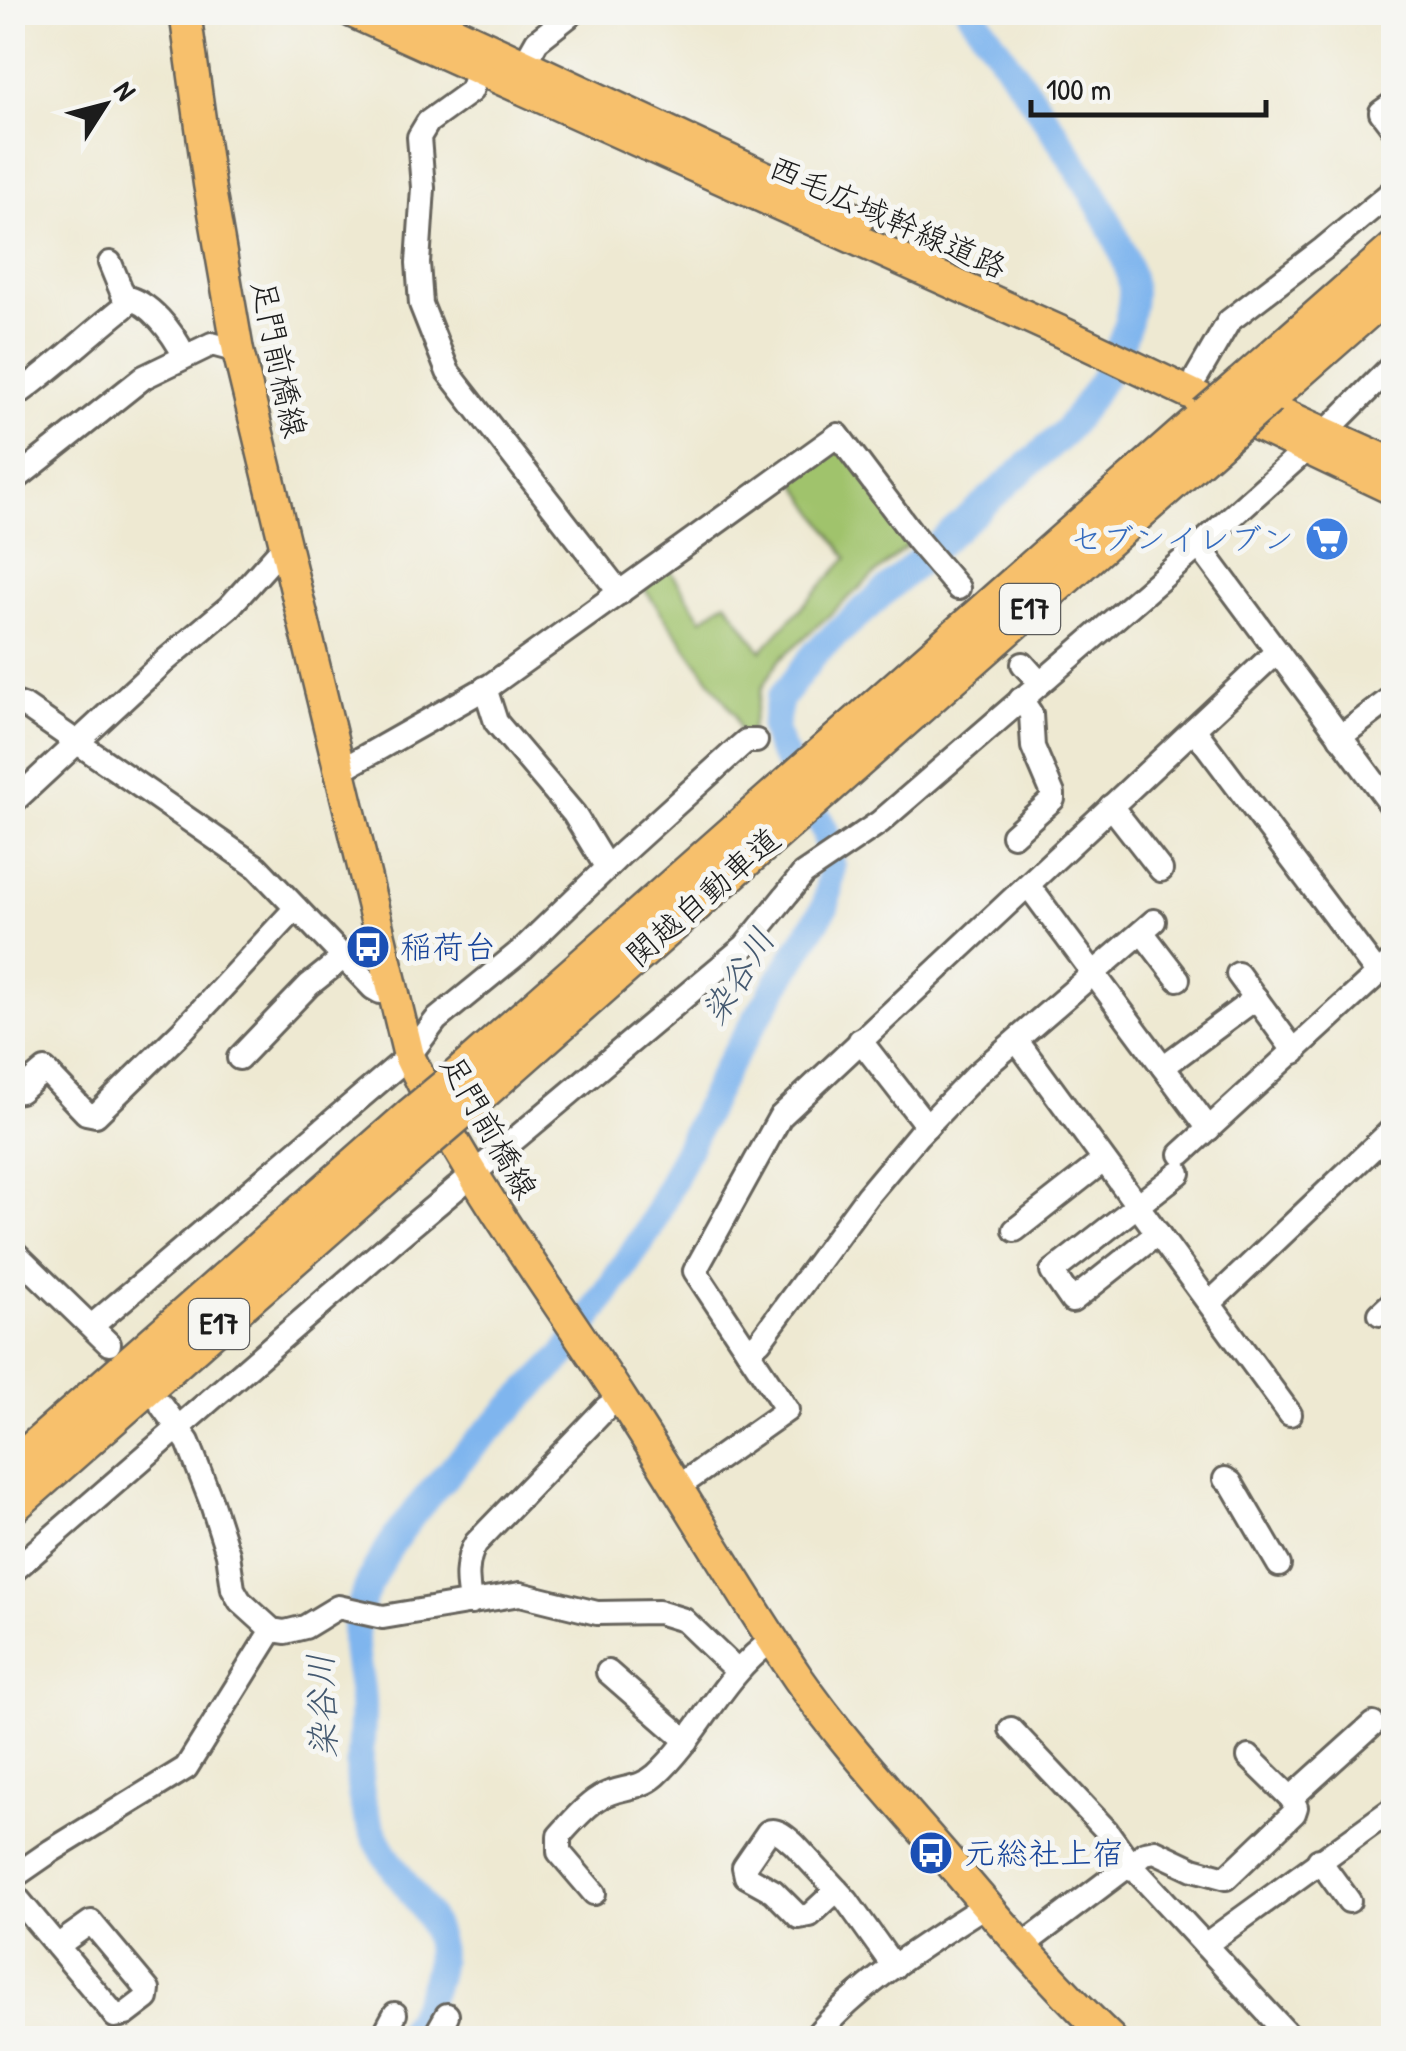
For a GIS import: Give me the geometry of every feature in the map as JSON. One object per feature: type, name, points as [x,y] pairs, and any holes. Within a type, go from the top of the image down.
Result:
[{"type":"highway","name":"関越自動車道","points":[[1256,390],[1394,250]]},
{"type":"highway","name":"関越自動車道","points":[[12,1468],[453,1099],[1256,390],[1394,287]]},
{"type":"highway","name":"関越自動車道","points":[[12,1506],[418,1129]]},
{"type":"main road","name":"足門前橋線","points":[[185,12],[238,351],[409,1056],[472,1176],[621,1398],[773,1640],[844,1736],[986,1905],[1110,2038]]},
{"type":"main road","name":"西毛広域幹線道路","points":[[352,12],[478,71],[1097,339],[1316,440],[1394,464]]},
{"type":"main road","name":"西毛広域幹線道路","points":[[412,12],[1097,339]]},
{"type":"main road","name":"西毛広域幹線道路","points":[[1139,358],[1197,376],[1316,440],[1394,490]]},
{"type":"street","points":[[524,64],[537,42],[574,12]]},
{"type":"street","points":[[478,71],[471,92],[428,122],[418,137],[423,188],[418,263],[421,304],[448,372],[620,594]]},
{"type":"street","points":[[1394,102],[1381,112],[1394,130]]},
{"type":"street","points":[[1197,376],[1229,320],[1324,250],[1394,190]]},
{"type":"street","points":[[12,398],[62,363],[124,307],[124,296],[110,264]]},
{"type":"street","points":[[124,296],[140,302],[158,319],[184,356]]},
{"type":"street","points":[[12,482],[144,377],[212,344],[238,351]]},
{"type":"street","points":[[14,1568],[745,946],[810,869],[880,822],[1199,546],[1394,364]]},
{"type":"street","points":[[341,770],[485,688],[838,435],[950,579]]},
{"type":"street","points":[[12,803],[229,607],[285,545]]},
{"type":"street","points":[[1199,546],[1394,809]]},
{"type":"street","points":[[678,1486],[787,1410],[695,1271],[780,1117],[1194,728],[1273,655],[1279,654]]},
{"type":"street","points":[[1023,664],[1040,683]]},
{"type":"street","points":[[485,688],[496,722],[574,814],[607,868]]},
{"type":"street","points":[[1340,737],[1394,696]]},
{"type":"street","points":[[1013,835],[1053,794],[1033,747],[1031,714],[1020,699]]},
{"type":"street","points":[[12,702],[78,742],[258,868],[373,988],[392,991]]},
{"type":"street","points":[[1158,1232],[1072,1301],[1052,1272],[1136,1205],[1209,1129],[1386,967],[1194,728]]},
{"type":"street","points":[[93,1325],[409,1056],[436,1020],[523,949],[738,748],[756,741]]},
{"type":"street","points":[[1111,806],[1161,870]]},
{"type":"street","points":[[1028,885],[1209,1129]]},
{"type":"street","points":[[12,1092],[45,1070],[86,1113],[96,1114],[182,1031],[296,908]]},
{"type":"street","points":[[748,1351],[760,1341],[867,1196],[927,1126],[977,1074],[1148,926],[1178,979]]},
{"type":"street","points":[[239,1058],[308,985],[343,958]]},
{"type":"street","points":[[1238,974],[1295,1052]]},
{"type":"street","points":[[1163,1067],[1256,998]]},
{"type":"street","points":[[860,1040],[927,1126]]},
{"type":"street","points":[[1017,1041],[1290,1414]]},
{"type":"street","points":[[1210,1303],[1394,1128]]},
{"type":"street","points":[[1015,1230],[1104,1161]]},
{"type":"street","points":[[12,1250],[109,1344]]},
{"type":"street","points":[[471,1603],[468,1578],[471,1551],[476,1543],[606,1408],[621,1398]]},
{"type":"street","points":[[162,1406],[180,1428],[212,1502],[234,1590],[272,1630],[286,1632],[305,1627],[338,1608],[383,1617],[520,1594],[597,1613],[658,1612],[684,1620],[737,1671]]},
{"type":"street","points":[[1225,1479],[1279,1565]]},
{"type":"street","points":[[12,1878],[186,1768],[272,1630]]},
{"type":"street","points":[[594,1893],[559,1852],[559,1836],[600,1797],[648,1781],[686,1741],[737,1671],[773,1640]]},
{"type":"street","points":[[608,1672],[686,1741]]},
{"type":"street","points":[[1290,1798],[1372,1724]]},
{"type":"street","points":[[1012,1729],[1106,1830],[1131,1866],[1291,2038]]},
{"type":"street","points":[[1022,1946],[1145,1853],[1155,1851],[1193,1869],[1226,1878],[1296,1807],[1249,1757]]},
{"type":"street","points":[[1205,1945],[1394,1808]]},
{"type":"street","points":[[1319,1860],[1348,1901]]},
{"type":"street","points":[[837,1890],[894,1967]]},
{"type":"street","points":[[12,1892],[57,1946]]},
{"type":"street","points":[[814,2038],[843,2007],[894,1967],[986,1905]]},
{"type":"street","points":[[382,2038],[395,2014]]},
{"type":"street","points":[[434,2038],[448,2015]]},
{"type":"green space","points":[[832,447],[842,448],[912,541],[778,661],[762,688],[750,733],[740,733],[735,715],[645,590],[646,580],[667,565],[702,619],[726,601],[761,651],[847,558],[791,476]]},
{"type":"waterway","name":"染谷川","points":[[405,2038],[428,1997],[438,1964],[437,1938],[427,1915],[378,1842],[361,1794],[362,1701],[355,1635],[368,1587],[386,1552],[432,1491],[567,1352],[649,1229],[725,1070],[826,905],[832,867],[825,831],[779,746],[774,728],[780,699],[817,651],[1061,436],[1097,388],[1124,334],[1132,295],[1128,267],[1114,233],[1040,110],[971,12]]},
{"type":"place","name":"セブンイレブン","points":[[1327,539]]},
{"type":"place","name":"稲荷台","points":[[368,947]]},
{"type":"place","name":"元総社上宿","points":[[931,1853]]}]
